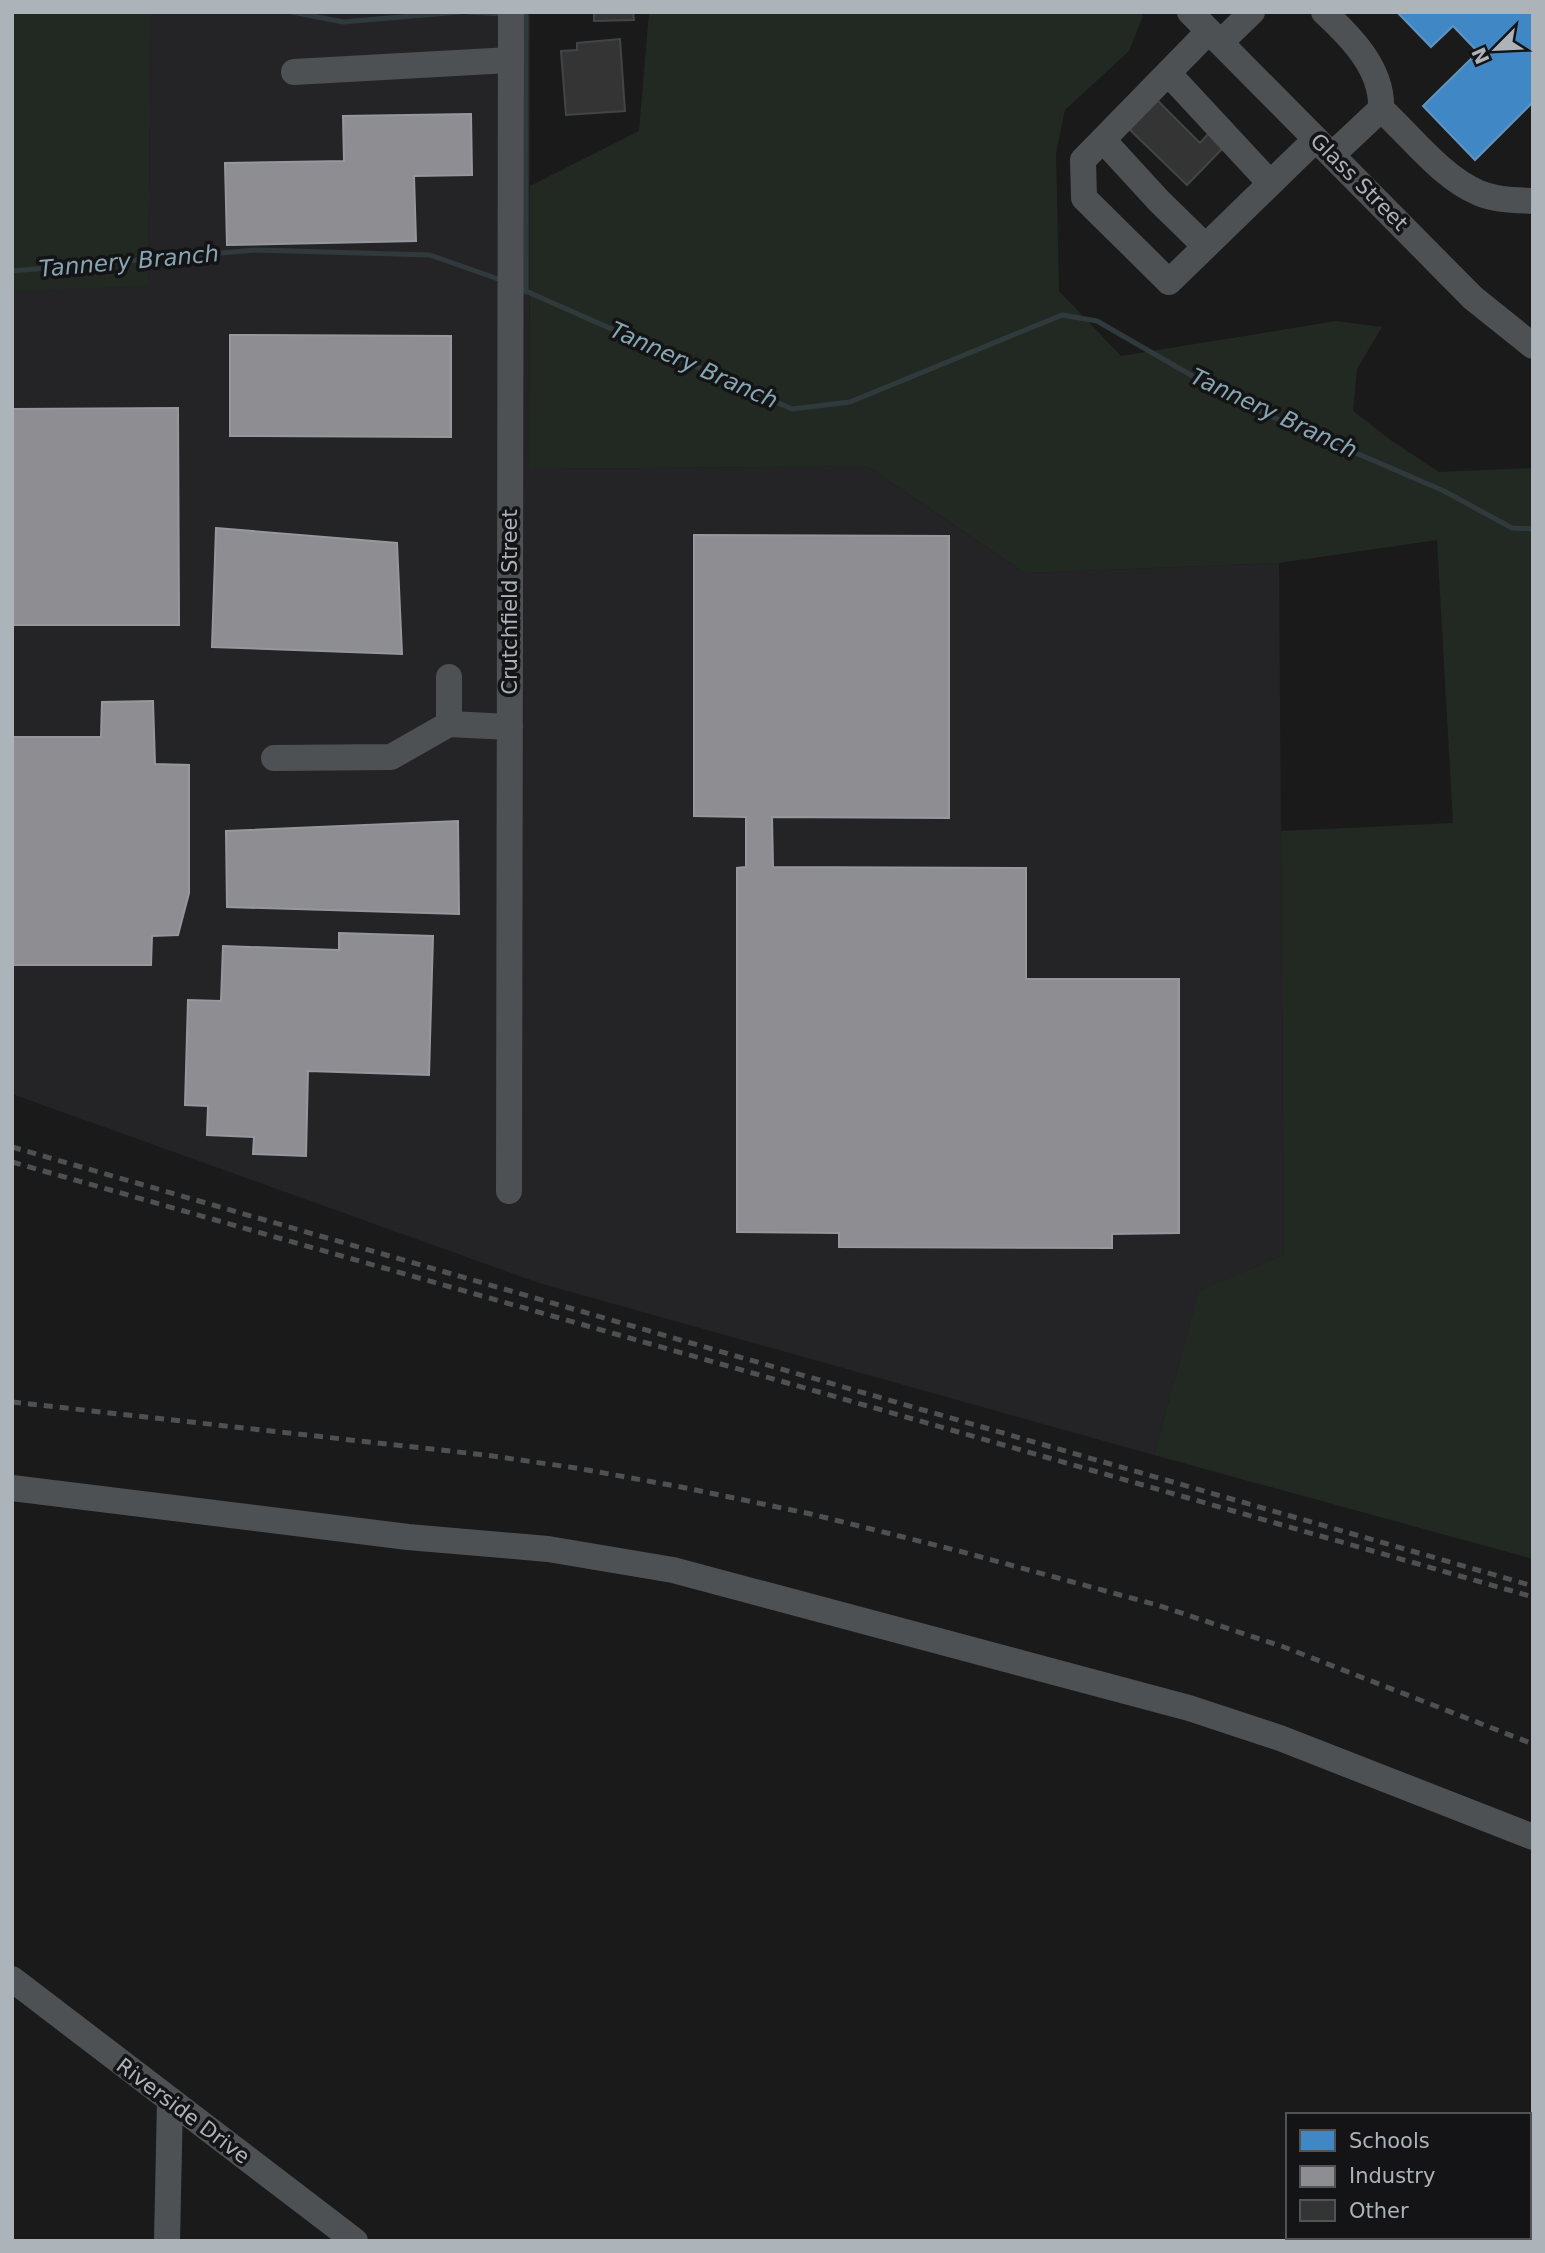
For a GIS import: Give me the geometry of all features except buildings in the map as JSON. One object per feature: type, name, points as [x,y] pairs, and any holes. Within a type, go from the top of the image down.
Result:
[{"type":"street","points":[[1252,12],[1207,28],[1168,73],[1083,160],[1084,198],[1169,282],[1270,183],[1381,109]]},
{"type":"street","points":[[1324,12],[1359,48],[1382,94],[1381,109]]},
{"type":"street","name":"Crutchfield Street","points":[[509,1191],[511,20]]},
{"type":"street","name":"Glass Street","points":[[1207,28],[1473,298],[1533,346]]},
{"type":"street","points":[[294,72],[511,60]]},
{"type":"street","points":[[1168,73],[1270,183]]},
{"type":"street","points":[[1381,109],[1458,181],[1480,194],[1533,201]]},
{"type":"street","points":[[1103,140],[1205,246]]},
{"type":"street","points":[[449,677],[449,724]]},
{"type":"street","points":[[274,758],[391,757],[449,724],[510,727]]},
{"type":"street","points":[[12,1488],[408,1537],[548,1549],[673,1570],[1189,1708],[1280,1738],[1533,1837]]},
{"type":"street","name":"Riverside Drive","points":[[12,1979],[355,2241]]},
{"type":"street","points":[[167,2241],[170,2101]]},
{"type":"shaded area","points":[[12,12],[151,12],[148,286],[12,291]]},
{"type":"shaded area","points":[[151,12],[530,12],[529,469],[867,466],[1025,573],[1279,563],[1284,1255],[1199,1292],[1154,1455],[539,1283],[12,1094],[12,291],[148,285]]},
{"type":"shaded area","points":[[649,12],[1140,12],[1143,16],[1129,51],[1065,110],[1056,153],[1059,291],[1121,356],[1336,321],[1382,327],[1357,369],[1353,411],[1439,472],[1533,468],[1533,1559],[1154,1455],[1199,1291],[1284,1255],[1281,831],[1453,823],[1437,540],[1279,563],[1025,573],[867,466],[529,469],[530,186],[639,131]]},
{"type":"waterway","points":[[292,12],[343,22],[459,12]]},
{"type":"waterway","points":[[468,12],[503,14]]},
{"type":"waterway","points":[[520,15],[526,16],[526,292]]},
{"type":"waterway","name":"Tannery Branch","points":[[12,271],[256,250],[430,255],[501,280]]},
{"type":"waterway","name":"Tannery Branch","points":[[519,288],[792,409],[850,402],[1062,315],[1097,321],[1236,401],[1444,491],[1512,528],[1533,529]]},
{"type":"railway","points":[[12,1147],[1533,1586]]},
{"type":"railway","points":[[12,1162],[1533,1597]]},
{"type":"railway","points":[[12,1402],[485,1455],[681,1487],[811,1514],[1157,1605],[1284,1647],[1533,1744]]}]
